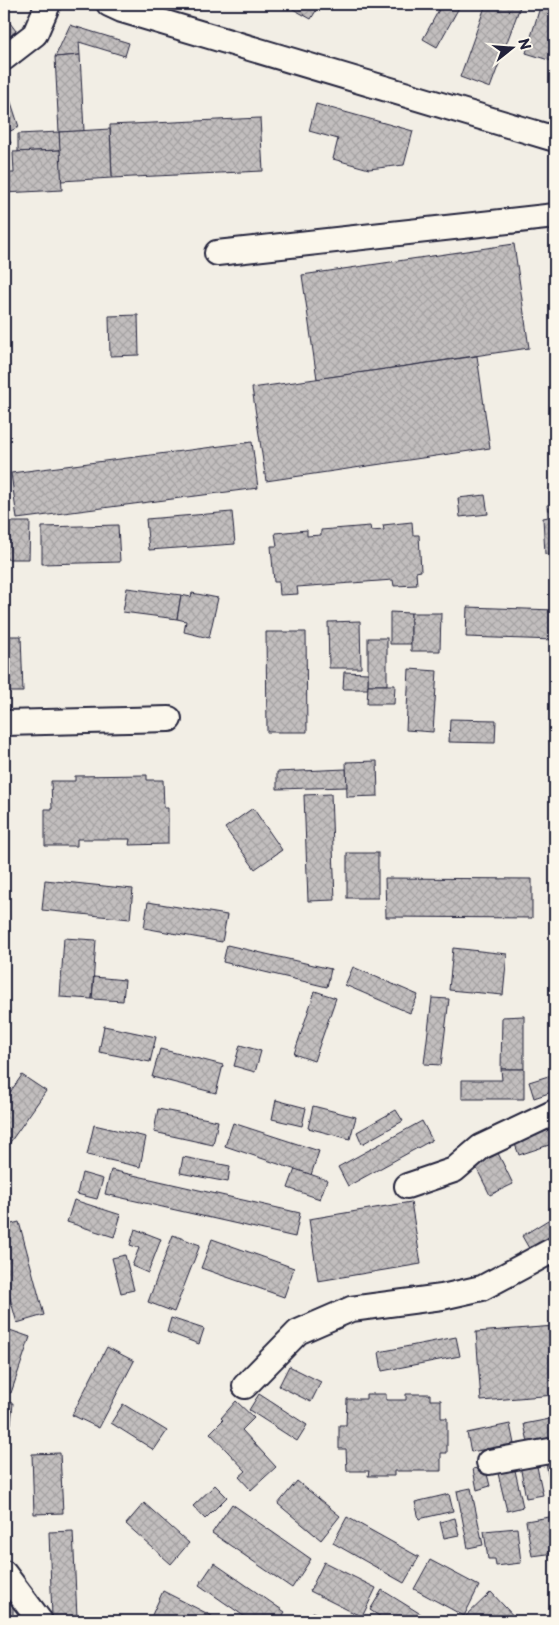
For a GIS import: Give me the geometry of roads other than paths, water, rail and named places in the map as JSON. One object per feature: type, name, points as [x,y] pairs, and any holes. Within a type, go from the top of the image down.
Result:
[{"type":"street","points":[[4,58],[35,34],[48,4]]},
{"type":"street","points":[[109,4],[555,139]]},
{"type":"street","points":[[217,253],[555,216]]},
{"type":"street","points":[[4,723],[169,719]]},
{"type":"street","points":[[407,1186],[454,1170],[480,1148],[555,1112]]},
{"type":"street","points":[[245,1386],[298,1332],[352,1308],[442,1298],[482,1288],[555,1249]]},
{"type":"street","points":[[489,1462],[555,1450]]},
{"type":"street","points":[[4,1574],[40,1621]]}]
